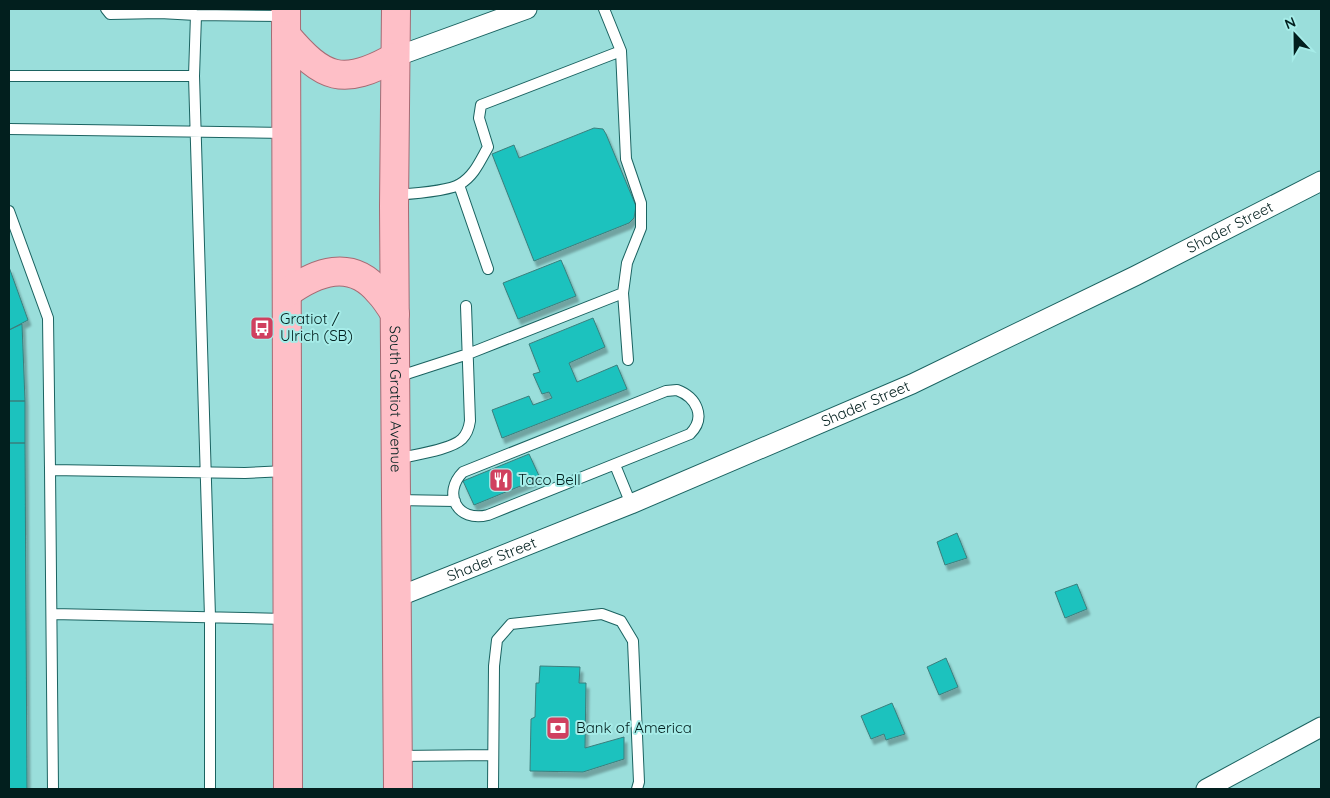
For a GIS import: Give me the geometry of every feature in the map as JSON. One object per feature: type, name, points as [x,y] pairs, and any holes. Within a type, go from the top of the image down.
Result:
[{"type":"main road","name":"South Gratiot Avenue","points":[[396,9],[394,196],[395,598],[398,789]]},
{"type":"main road","points":[[286,20],[303,55],[315,65],[332,73],[345,76],[362,73],[395,56]]},
{"type":"main road","points":[[286,20],[288,789]]},
{"type":"main road","points":[[286,293],[317,275],[334,271],[351,273],[365,279],[379,291],[395,314]]},
{"type":"street","points":[[395,56],[526,9]]},
{"type":"street","name":"Shader Street","points":[[395,598],[631,504],[912,384],[1135,276],[1321,181]]},
{"type":"street","points":[[1206,789],[1321,727]]},
{"type":"lane","points":[[106,9],[110,14],[160,13],[286,20]]},
{"type":"lane","points":[[604,9],[621,51],[626,158],[641,203],[641,228],[627,263],[623,293],[628,360]]},
{"type":"lane","points":[[196,15],[194,76],[210,617],[210,789]]},
{"type":"lane","points":[[394,196],[431,192],[459,185],[476,170],[488,147],[479,118],[481,105],[621,51]]},
{"type":"lane","points":[[9,76],[194,76]]},
{"type":"lane","points":[[9,129],[286,134]]},
{"type":"lane","points":[[459,185],[488,269]]},
{"type":"lane","points":[[9,211],[48,318],[53,789]]},
{"type":"lane","points":[[395,378],[468,354],[623,293]]},
{"type":"lane","points":[[395,459],[452,445],[462,440],[468,432],[470,421],[466,306]]},
{"type":"lane","points":[[666,390],[686,393],[693,399],[699,419],[696,428],[690,434],[615,465],[478,518],[465,515],[459,510],[455,501],[453,487],[455,480],[463,472],[666,390]]},
{"type":"lane","points":[[615,465],[631,504]]},
{"type":"lane","points":[[50,470],[287,471]]},
{"type":"lane","points":[[395,500],[455,501]]},
{"type":"lane","points":[[52,614],[287,619]]},
{"type":"lane","points":[[493,789],[494,666],[497,640],[511,624],[602,614],[622,621],[633,641],[639,782],[637,789]]},
{"type":"lane","points":[[397,756],[494,755]]},
{"type":"building","points":[[594,128],[603,129],[606,134],[636,206],[634,218],[629,223],[534,261],[492,154],[514,145],[519,158]]},
{"type":"building","points":[[561,260],[576,296],[518,319],[503,283]]},
{"type":"building","points":[[9,267],[28,320],[9,330]]},
{"type":"building","points":[[593,318],[605,347],[569,363],[577,382],[617,365],[627,389],[502,438],[492,410],[529,396],[533,405],[552,398],[549,392],[542,394],[533,374],[540,372],[529,344]]},
{"type":"building","points":[[22,324],[25,401],[9,401],[9,330]]},
{"type":"building","points":[[9,401],[25,401],[25,443],[9,443]]},
{"type":"building","points":[[9,443],[25,443],[27,789],[9,789]]},
{"type":"building","name":"Taco Bell","points":[[529,454],[540,478],[474,505],[463,481]]},
{"type":"building","points":[[957,533],[967,558],[945,565],[937,542]]},
{"type":"building","points":[[1077,584],[1087,609],[1065,618],[1055,592]]},
{"type":"building","points":[[946,658],[958,687],[939,695],[927,667]]},
{"type":"building","name":"Bank of America","points":[[540,666],[580,667],[579,683],[586,683],[585,748],[624,737],[624,759],[583,772],[530,771],[531,719],[535,717],[536,683],[539,683]]},
{"type":"building","points":[[892,703],[905,734],[886,740],[884,734],[871,739],[861,716]]},
{"type":"place","name":"Gratiot / Ulrich (SB)","points":[[262,328]]},
{"type":"place","name":"Taco Bell","points":[[501,480]]},
{"type":"place","name":"Bank of America","points":[[558,728]]}]
